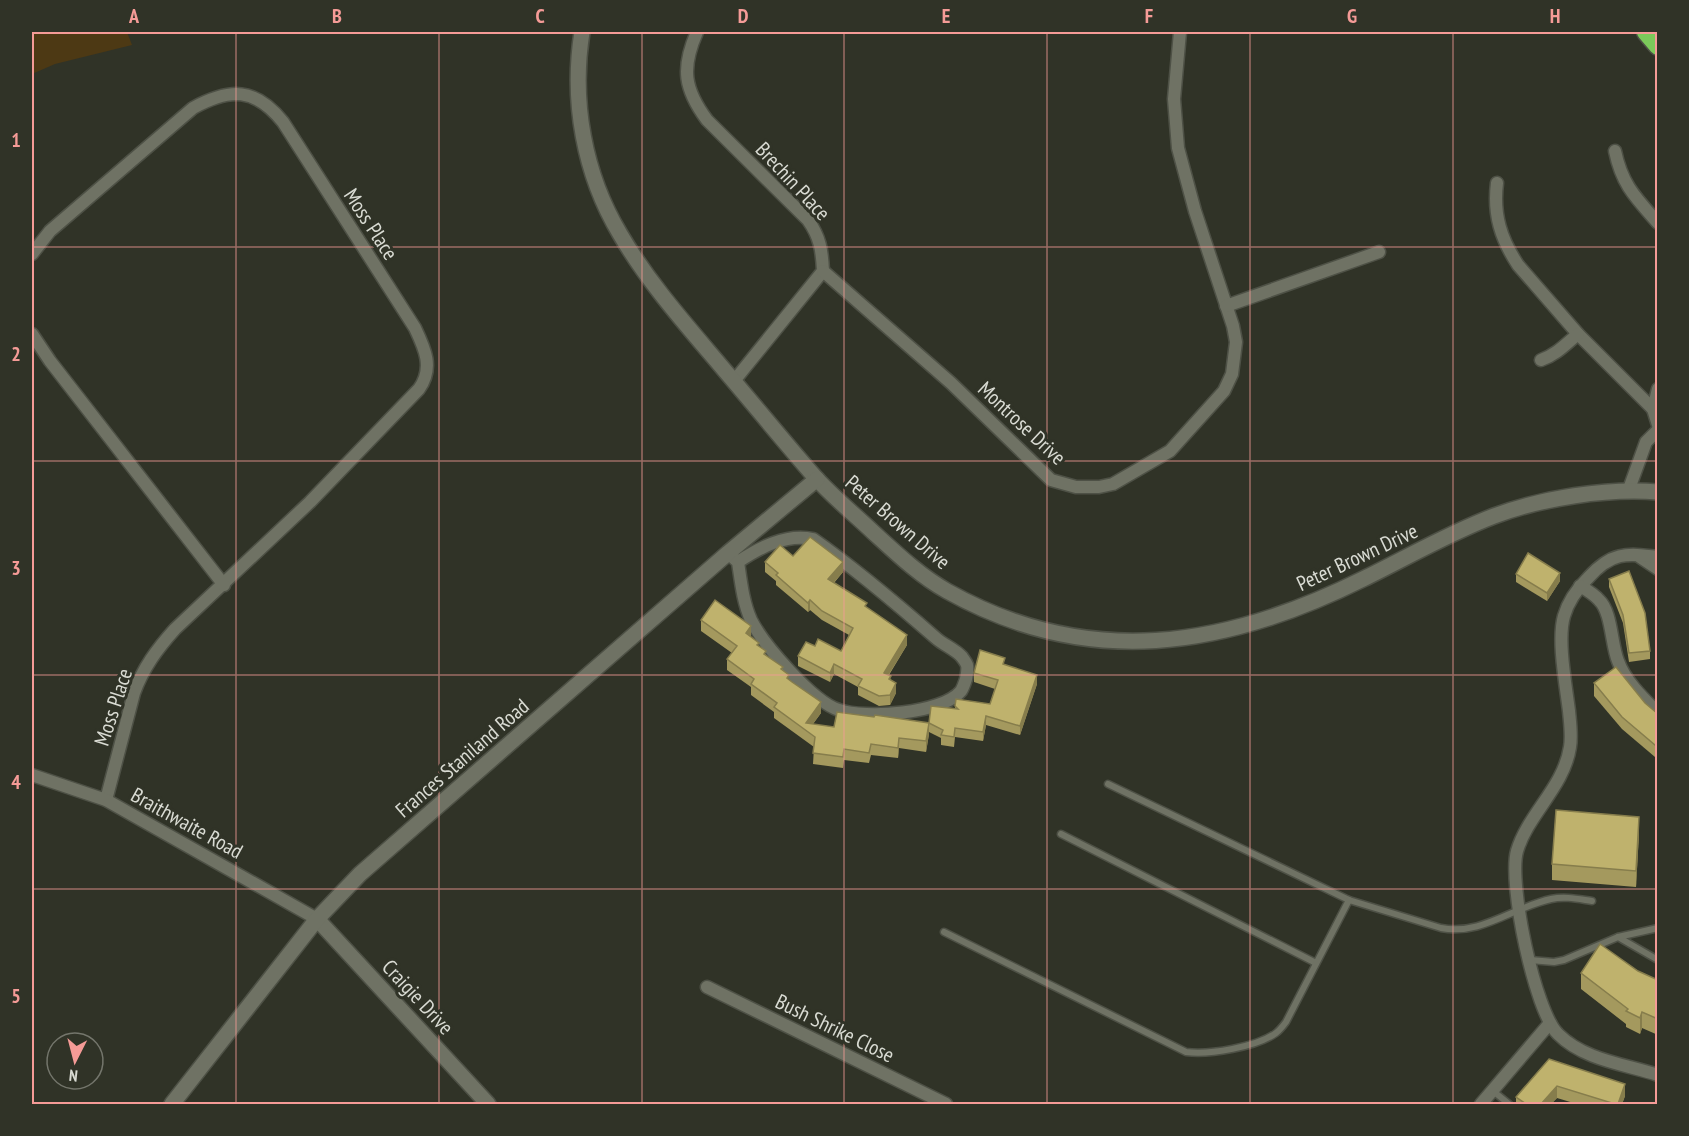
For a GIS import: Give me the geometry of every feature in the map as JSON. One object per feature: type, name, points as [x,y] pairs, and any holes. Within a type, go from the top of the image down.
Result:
[{"type":"highway","points":[[1646,32],[1658,46]]},
{"type":"street","name":"Peter Brown Drive","points":[[582,32],[577,100],[595,183],[619,233],[659,291],[817,479],[904,560],[944,590],[989,612],[1073,636],[1122,642],[1207,636],[1274,618],[1348,587],[1494,516],[1530,504],[1607,491],[1629,489],[1658,492]]},
{"type":"street","name":"Brechin Place","points":[[697,32],[687,70],[687,85],[694,103],[707,120],[808,220],[822,244],[823,270]]},
{"type":"street","name":"Montrose Drive","points":[[823,270],[951,383],[1051,480],[1076,487],[1099,487],[1113,484],[1170,451],[1224,391],[1232,374],[1236,342],[1233,326],[1195,212],[1178,148],[1174,99],[1180,32]]},
{"type":"street","name":"Moss Place","points":[[32,254],[50,231],[193,108],[214,97],[233,93],[261,101],[283,122],[415,328],[425,350],[427,363],[425,381],[419,389],[310,502],[175,629],[155,652],[140,676],[127,716],[106,800]]},
{"type":"street","points":[[1615,151],[1618,170],[1629,191],[1658,223]]},
{"type":"street","points":[[1497,183],[1495,203],[1498,225],[1510,253],[1543,296],[1653,410]]},
{"type":"street","points":[[1226,306],[1379,252]]},
{"type":"street","points":[[734,381],[823,270]]},
{"type":"street","points":[[32,334],[50,361],[224,585]]},
{"type":"street","points":[[1541,360],[1550,357],[1578,334]]},
{"type":"street","points":[[1629,489],[1646,442],[1658,428],[1653,410],[1658,389]]},
{"type":"street","name":"Frances Staniland Road","points":[[172,1104],[317,919],[360,874],[733,558],[817,479]]},
{"type":"street","points":[[802,537],[813,540],[945,646],[962,657],[968,667],[961,692],[938,703],[907,712],[866,715],[838,710],[824,703],[770,649],[752,621],[733,558],[778,542],[802,537]]},
{"type":"street","points":[[1658,557],[1625,554],[1610,560],[1592,573],[1568,607],[1562,629],[1570,747],[1563,771],[1524,832],[1516,854],[1514,875],[1518,909],[1530,960],[1544,1010],[1557,1034],[1580,1051],[1658,1075]]},
{"type":"street","points":[[1636,555],[1658,569]]},
{"type":"street","points":[[1581,586],[1601,601],[1607,614],[1618,664],[1635,690],[1658,713]]},
{"type":"street","name":"Braithwaite Road","points":[[32,775],[106,800],[317,919]]},
{"type":"street","name":"Craigie Drive","points":[[317,919],[488,1104]]},
{"type":"street","name":"Bush Shrike Close","points":[[707,987],[946,1104]]},
{"type":"street","points":[[1481,1104],[1550,1023]]},
{"type":"lane","points":[[1108,784],[1349,900],[1456,931],[1479,927],[1518,909],[1552,899],[1592,901]]},
{"type":"lane","points":[[1061,834],[1316,963]]},
{"type":"lane","points":[[944,933],[1186,1052],[1199,1054],[1252,1044],[1276,1033],[1286,1022],[1349,900]]},
{"type":"lane","points":[[1530,960],[1554,962],[1564,960],[1618,937],[1658,928]]},
{"type":"lane","points":[[1618,937],[1658,960]]},
{"type":"lane","points":[[1493,1091],[1509,1104]]},
{"type":"shaded area","points":[[32,32],[127,32],[132,45],[55,64],[32,74]]},
{"type":"building","points":[[810,537],[843,562],[828,579],[867,603],[865,606],[907,635],[884,673],[891,676],[889,679],[896,683],[890,695],[879,696],[858,686],[862,679],[834,664],[830,673],[798,656],[806,642],[815,646],[818,639],[841,651],[853,628],[822,611],[810,600],[808,603],[776,575],[778,573],[765,562],[780,545],[793,556]]},
{"type":"building","points":[[1528,553],[1560,573],[1547,593],[1516,574]]},
{"type":"building","points":[[1629,571],[1645,613],[1650,651],[1629,653],[1623,615],[1609,579]]},
{"type":"building","points":[[715,600],[751,626],[746,633],[766,651],[764,654],[783,667],[781,669],[789,675],[787,678],[821,702],[806,723],[834,727],[837,712],[929,723],[926,741],[899,738],[898,748],[871,744],[869,753],[844,749],[843,757],[813,753],[815,737],[774,707],[777,703],[751,684],[754,679],[727,659],[737,646],[701,620]]},
{"type":"building","points":[[980,650],[1005,658],[1003,664],[1037,675],[1020,726],[986,716],[983,732],[955,728],[954,737],[941,735],[943,730],[929,723],[931,706],[958,709],[955,706],[956,699],[990,704],[998,680],[974,673]]},
{"type":"building","points":[[1616,667],[1645,703],[1658,714],[1658,742],[1655,745],[1622,717],[1594,683]]},
{"type":"building","points":[[1556,810],[1639,817],[1636,871],[1552,864]]},
{"type":"building","points":[[1600,944],[1638,971],[1658,980],[1658,1019],[1642,1012],[1640,1018],[1626,1011],[1628,1009],[1581,973]]},
{"type":"building","points":[[1549,1059],[1625,1084],[1618,1104],[1557,1086],[1541,1104],[1526,1104],[1516,1097]]}]
